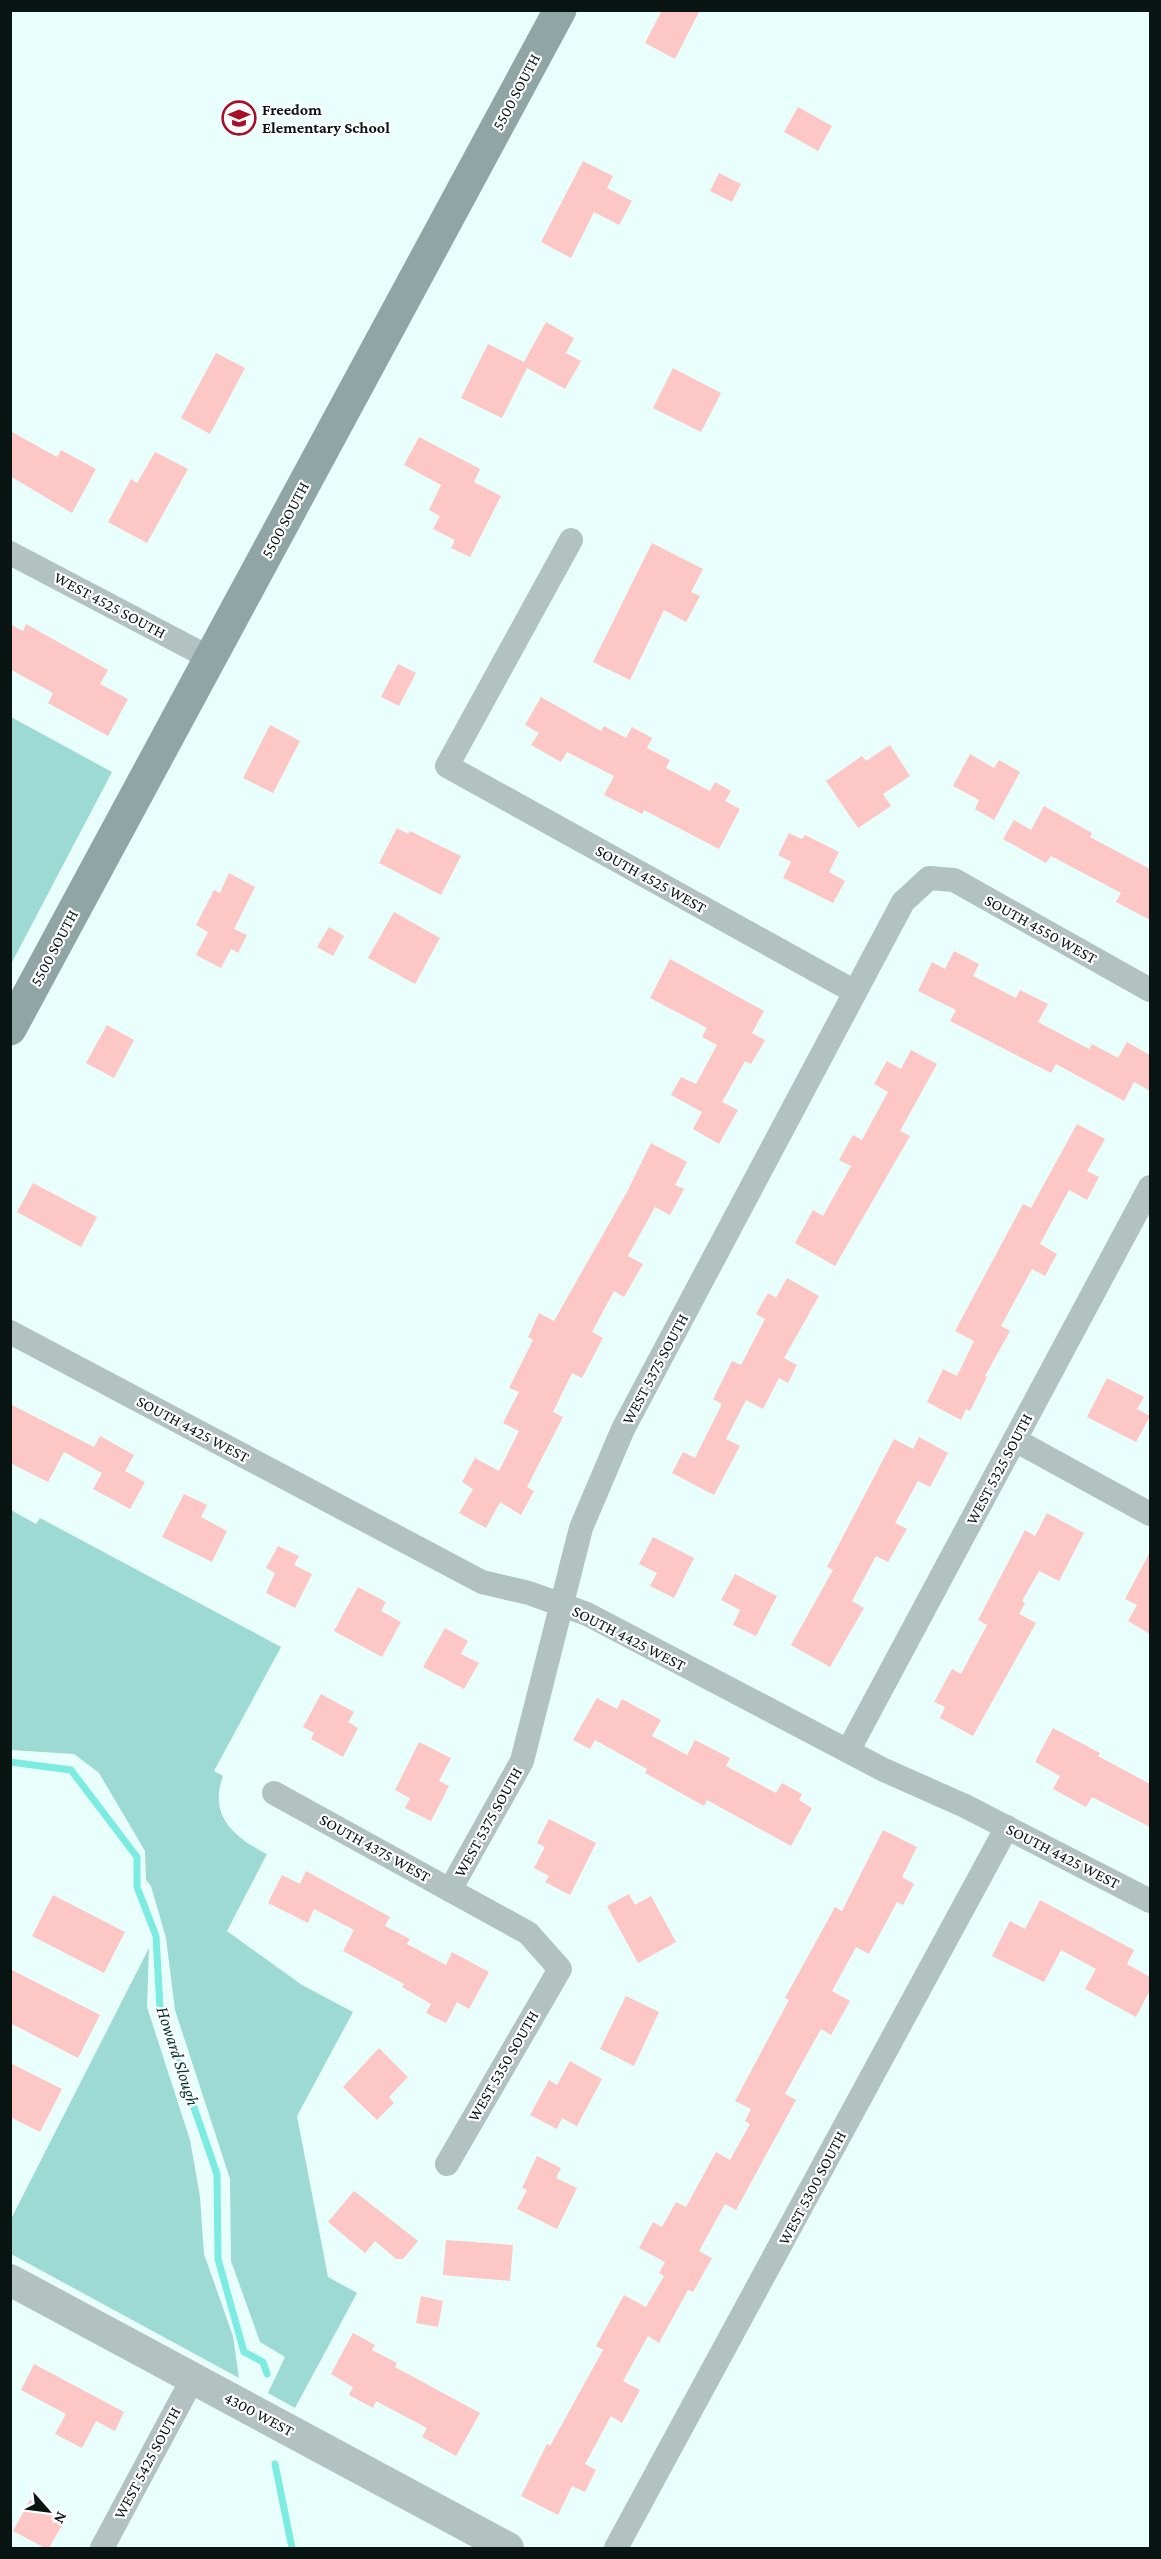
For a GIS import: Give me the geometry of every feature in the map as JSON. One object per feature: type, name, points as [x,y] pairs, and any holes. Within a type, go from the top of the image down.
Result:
[{"type":"main road","name":"5500 SOUTH","points":[[10,1029],[560,10]]},
{"type":"street","name":"SOUTH 4525 WEST","points":[[571,540],[447,766],[855,992]]},
{"type":"street","name":"WEST 4525 SOUTH","points":[[10,553],[210,658]]},
{"type":"street","name":"WEST 5375 SOUTH","points":[[450,1890],[522,1761],[581,1528],[623,1429],[903,902],[929,878]]},
{"type":"street","name":"SOUTH 4550 WEST","points":[[929,878],[954,880],[1150,990]]},
{"type":"street","name":"WEST 5325 SOUTH","points":[[848,1751],[1150,1187]]},
{"type":"street","name":"SOUTH 4425 WEST","points":[[10,1332],[482,1582],[529,1593],[587,1614],[848,1751],[1007,1827],[1150,1901]]},
{"type":"street","points":[[1015,1440],[1150,1514]]},
{"type":"street","name":"SOUTH 4375 WEST","points":[[274,1793],[528,1933],[560,1969]]},
{"type":"street","name":"WEST 5300 SOUTH","points":[[616,2548],[1007,1827]]},
{"type":"street","name":"WEST 5350 SOUTH","points":[[447,2164],[560,1969]]},
{"type":"street","name":"4300 WEST","points":[[10,2280],[508,2548]]},
{"type":"street","name":"WEST 5425 SOUTH","points":[[102,2548],[193,2378]]},
{"type":"shaded area","points":[[11,717],[112,772],[11,964]]},
{"type":"shaded area","points":[[11,1510],[36,1524],[40,1518],[281,1647],[214,1771],[223,1776],[219,1790],[219,1803],[227,1824],[245,1841],[267,1854],[227,1931],[302,1985],[353,2012],[297,2116],[328,2277],[357,2293],[295,2408],[268,2393],[285,2357],[260,2342],[231,2261],[230,2179],[175,2010],[166,1938],[151,1886],[146,1880],[145,1851],[99,1773],[74,1754],[11,1750]]},
{"type":"shaded area","points":[[149,1948],[147,2007],[190,2140],[200,2197],[204,2254],[233,2336],[239,2378],[11,2254],[11,2219]]},
{"type":"building","points":[[662,10],[700,10],[675,59],[645,43]]},
{"type":"building","points":[[798,107],[832,126],[818,151],[784,132]]},
{"type":"building","points":[[583,161],[613,176],[607,188],[632,201],[619,225],[594,212],[571,258],[541,242]]},
{"type":"building","points":[[719,173],[741,184],[732,202],[710,191]]},
{"type":"building","points":[[546,322],[574,338],[566,353],[581,361],[565,389],[527,368],[502,418],[461,398],[488,344],[524,362]]},
{"type":"building","points":[[216,353],[245,368],[210,434],[181,418]]},
{"type":"building","points":[[673,368],[721,393],[701,432],[653,408]]},
{"type":"building","points":[[10,431],[57,457],[61,450],[96,469],[72,513],[10,476]]},
{"type":"building","points":[[419,437],[480,469],[474,482],[501,496],[470,557],[451,548],[455,540],[433,529],[440,516],[429,510],[441,485],[404,465]]},
{"type":"building","points":[[155,452],[188,469],[147,543],[108,522],[131,479],[137,483]]},
{"type":"building","points":[[652,543],[703,569],[691,592],[700,596],[686,622],[664,610],[630,680],[593,662]]},
{"type":"building","points":[[10,624],[23,631],[26,624],[108,670],[100,684],[128,699],[108,736],[48,703],[53,693],[10,669]]},
{"type":"building","points":[[398,664],[416,673],[399,706],[381,697]]},
{"type":"building","points":[[541,697],[601,731],[604,726],[626,738],[632,727],[652,738],[647,748],[670,760],[666,768],[710,791],[715,782],[731,791],[725,801],[740,809],[719,849],[644,810],[642,814],[604,795],[614,776],[567,752],[561,762],[531,745],[539,733],[525,725]]},
{"type":"building","points":[[270,725],[300,741],[273,793],[243,778]]},
{"type":"building","points":[[890,745],[910,776],[883,794],[891,806],[858,828],[826,781],[862,756],[866,761]]},
{"type":"building","points":[[970,754],[994,768],[999,760],[1020,772],[994,820],[975,809],[979,800],[953,786]]},
{"type":"building","points":[[1044,806],[1092,833],[1090,837],[1150,869],[1150,920],[1116,902],[1121,893],[1051,856],[1046,863],[1003,839],[1014,820],[1031,830]]},
{"type":"building","points":[[397,828],[408,834],[410,831],[461,856],[441,895],[379,863]]},
{"type":"building","points":[[789,833],[802,839],[805,835],[839,852],[829,872],[845,881],[833,903],[783,878],[791,862],[778,855]]},
{"type":"building","points":[[229,873],[255,887],[234,929],[247,935],[238,953],[231,949],[221,968],[196,955],[208,932],[196,925],[214,890],[220,893]]},
{"type":"building","points":[[394,912],[440,938],[415,984],[368,958]]},
{"type":"building","points":[[329,927],[344,936],[333,956],[317,947]]},
{"type":"building","points":[[954,951],[979,964],[973,976],[1016,998],[1020,990],[1048,1004],[1038,1022],[1089,1049],[1092,1044],[1118,1058],[1127,1042],[1150,1055],[1150,1091],[1134,1082],[1124,1101],[1056,1064],[1051,1073],[950,1021],[956,1010],[918,991],[932,962],[945,969]]},
{"type":"building","points":[[670,959],[764,1011],[752,1033],[765,1040],[751,1064],[745,1061],[722,1102],[738,1110],[719,1144],[693,1129],[702,1112],[671,1095],[681,1077],[696,1084],[717,1045],[702,1037],[707,1028],[650,998]]},
{"type":"building","points":[[107,1025],[134,1040],[114,1078],[86,1063]]},
{"type":"building","points":[[911,1050],[937,1064],[900,1131],[910,1136],[835,1266],[795,1243],[813,1210],[823,1216],[851,1166],[839,1160],[853,1135],[862,1140],[888,1092],[874,1084],[887,1061],[901,1069]]},
{"type":"building","points":[[1077,1124],[1105,1139],[1087,1171],[1099,1177],[1087,1200],[1069,1190],[1040,1244],[1057,1254],[1045,1276],[1032,1269],[1001,1326],[1010,1331],[985,1376],[987,1377],[970,1411],[966,1409],[961,1420],[927,1402],[943,1369],[957,1376],[974,1341],[955,1331],[1023,1204],[1031,1208]]},
{"type":"building","points":[[651,1143],[687,1162],[675,1185],[684,1189],[670,1215],[655,1207],[628,1256],[643,1264],[624,1297],[614,1291],[592,1332],[603,1338],[582,1378],[572,1373],[553,1412],[563,1417],[527,1487],[534,1491],[521,1515],[500,1502],[486,1528],[459,1513],[473,1489],[462,1482],[475,1458],[499,1471],[519,1431],[503,1423],[519,1392],[509,1388],[533,1340],[528,1337],[539,1313],[554,1321],[627,1192]]},
{"type":"building","points":[[33,1183],[97,1217],[81,1247],[17,1212]]},
{"type":"building","points":[[787,1278],[819,1296],[784,1358],[797,1365],[788,1383],[779,1378],[763,1409],[746,1400],[726,1439],[740,1446],[714,1495],[672,1473],[683,1452],[695,1458],[722,1404],[713,1399],[732,1361],[741,1365],[765,1319],[756,1314],[768,1293],[776,1298]]},
{"type":"building","points":[[1107,1378],[1144,1397],[1137,1409],[1150,1416],[1136,1442],[1087,1417]]},
{"type":"building","points":[[10,1404],[94,1447],[100,1436],[134,1455],[125,1471],[145,1482],[130,1509],[93,1489],[102,1473],[64,1452],[48,1482],[10,1463]]},
{"type":"building","points":[[919,1437],[948,1453],[930,1487],[918,1481],[895,1523],[907,1529],[888,1562],[876,1556],[852,1601],[864,1608],[830,1667],[791,1645],[833,1570],[827,1567],[894,1439],[913,1449]]},
{"type":"building","points":[[184,1494],[207,1505],[201,1517],[227,1531],[212,1562],[162,1537]]},
{"type":"building","points":[[1047,1513],[1084,1533],[1059,1581],[1039,1571],[1022,1601],[1025,1603],[1019,1614],[1036,1623],[973,1736],[940,1718],[945,1707],[934,1702],[952,1669],[961,1674],[987,1625],[978,1620],[1025,1530],[1035,1536]]},
{"type":"building","points":[[653,1537],[694,1558],[674,1598],[650,1586],[657,1573],[639,1564]]},
{"type":"building","points":[[278,1546],[299,1556],[294,1565],[312,1574],[295,1608],[266,1593],[275,1573],[266,1568]]},
{"type":"building","points":[[1150,1552],[1150,1634],[1128,1621],[1137,1605],[1125,1599]]},
{"type":"building","points":[[735,1574],[777,1596],[756,1636],[733,1625],[740,1610],[721,1600]]},
{"type":"building","points":[[358,1587],[386,1602],[381,1611],[401,1622],[382,1657],[334,1631]]},
{"type":"building","points":[[445,1628],[468,1641],[461,1654],[479,1663],[464,1689],[423,1667]]},
{"type":"building","points":[[321,1694],[354,1712],[348,1722],[358,1728],[343,1757],[311,1739],[314,1733],[303,1727]]},
{"type":"building","points":[[597,1698],[617,1709],[622,1699],[661,1720],[652,1736],[687,1755],[695,1740],[730,1758],[726,1766],[776,1793],[782,1783],[802,1794],[799,1800],[812,1808],[791,1846],[707,1800],[704,1806],[645,1773],[647,1769],[595,1740],[590,1749],[573,1740]]},
{"type":"building","points":[[1053,1728],[1100,1753],[1098,1756],[1150,1784],[1150,1827],[1092,1797],[1086,1807],[1053,1789],[1060,1776],[1035,1762]]},
{"type":"building","points":[[419,1742],[451,1758],[439,1781],[449,1786],[431,1821],[405,1808],[410,1798],[395,1790]]},
{"type":"building","points":[[549,1819],[596,1843],[570,1895],[545,1882],[549,1876],[534,1868],[545,1847],[537,1843]]},
{"type":"building","points":[[883,1830],[917,1847],[902,1877],[914,1884],[903,1905],[897,1902],[869,1954],[856,1947],[832,1991],[850,2001],[831,2035],[821,2029],[785,2094],[796,2100],[736,2210],[725,2204],[699,2251],[712,2258],[693,2292],[688,2290],[659,2343],[648,2336],[623,2381],[640,2390],[622,2423],[611,2416],[585,2464],[596,2470],[585,2492],[572,2486],[558,2515],[521,2496],[547,2444],[550,2446],[603,2350],[596,2346],[624,2295],[646,2307],[664,2276],[659,2273],[665,2262],[639,2248],[653,2222],[662,2227],[676,2202],[686,2207],[716,2152],[730,2160],[750,2124],[745,2121],[751,2109],[735,2101],[789,2000],[785,1998],[835,1907],[842,1911]]},
{"type":"building","points":[[306,1871],[390,1917],[385,1926],[410,1939],[407,1944],[446,1965],[452,1952],[489,1972],[469,2009],[457,2002],[446,2023],[426,2013],[431,2004],[402,1987],[404,1984],[343,1951],[354,1930],[314,1909],[308,1923],[268,1903],[282,1875],[300,1884]]},
{"type":"building","points":[[629,1894],[635,1905],[651,1896],[676,1942],[638,1963],[607,1906]]},
{"type":"building","points":[[53,1895],[125,1932],[104,1973],[32,1936]]},
{"type":"building","points":[[1040,1900],[1134,1950],[1127,1964],[1150,1977],[1150,1990],[1136,2017],[1085,1989],[1096,1969],[1061,1950],[1044,1982],[992,1956],[1010,1921],[1025,1929]]},
{"type":"building","points":[[10,1969],[100,2015],[78,2058],[10,2023]]},
{"type":"building","points":[[626,1996],[659,2012],[634,2066],[600,2049]]},
{"type":"building","points":[[379,2048],[408,2077],[389,2097],[394,2103],[377,2120],[343,2087]]},
{"type":"building","points":[[570,2061],[602,2079],[577,2126],[562,2118],[557,2129],[530,2115],[549,2080],[557,2085]]},
{"type":"building","points":[[10,2063],[62,2089],[40,2132],[10,2117]]},
{"type":"building","points":[[537,2156],[561,2168],[556,2178],[577,2188],[557,2229],[517,2209],[527,2190],[522,2188]]},
{"type":"building","points":[[354,2191],[418,2241],[403,2259],[396,2259],[375,2241],[365,2253],[328,2222]]},
{"type":"building","points":[[446,2240],[513,2245],[510,2281],[443,2275]]},
{"type":"building","points":[[421,2296],[443,2301],[438,2327],[416,2323]]},
{"type":"building","points":[[353,2333],[375,2345],[372,2350],[397,2363],[395,2367],[480,2413],[456,2456],[422,2437],[427,2428],[376,2401],[373,2408],[349,2395],[353,2387],[331,2374]]},
{"type":"building","points":[[34,2364],[124,2412],[115,2431],[96,2421],[82,2448],[55,2434],[66,2414],[21,2390]]},
{"type":"building","points":[[30,2500],[65,2520],[49,2548],[13,2531]]},
{"type":"waterway","name":"Howard Slough","points":[[10,1762],[71,1770],[137,1857],[137,1887],[156,1936],[160,2009],[217,2174],[218,2259],[244,2352],[263,2362],[267,2374]]},
{"type":"waterway","name":"Howard Slough","points":[[275,2464],[292,2548]]},
{"type":"place","name":"Freedom Elementary School","points":[[239,118]]}]
